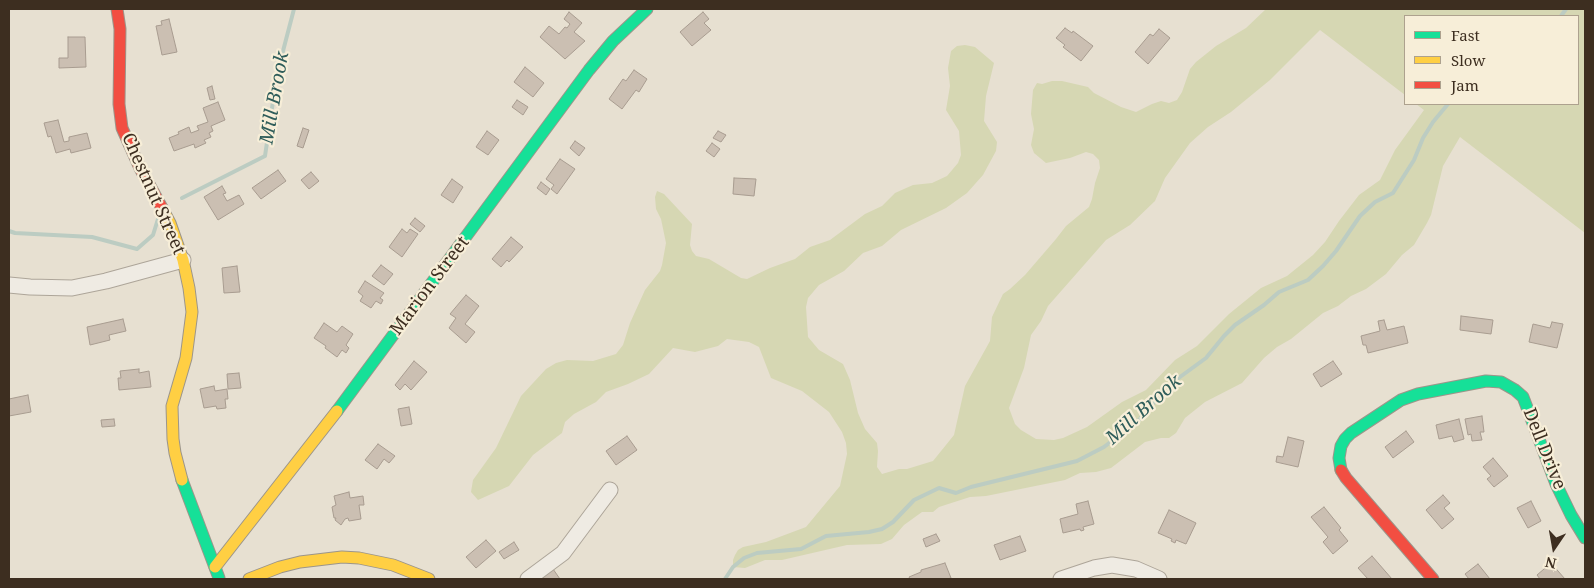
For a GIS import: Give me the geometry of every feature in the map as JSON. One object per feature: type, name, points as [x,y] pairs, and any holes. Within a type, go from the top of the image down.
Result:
[{"type":"street","name":"Chestnut Street","points":[[117,9],[120,29],[119,104],[122,128],[140,168],[170,223],[183,260],[191,301],[191,325],[186,358],[172,406],[173,439],[185,490],[219,579]]},
{"type":"street","name":"Marion Street","points":[[215,567],[325,427],[589,70],[613,41],[647,9]]},
{"type":"street","points":[[9,285],[30,288],[72,288],[106,281],[183,260]]},
{"type":"street","name":"Dell Drive","points":[[1433,579],[1346,478],[1340,467],[1339,458],[1341,446],[1351,433],[1387,408],[1401,400],[1418,394],[1490,381],[1503,383],[1515,390],[1527,405],[1556,484],[1585,538]]},
{"type":"street","points":[[528,579],[563,554],[610,490]]},
{"type":"street","points":[[249,579],[280,567],[300,562],[342,557],[359,558],[393,565],[428,579]]},
{"type":"street","points":[[1061,579],[1094,568],[1112,565],[1136,569],[1159,579]]},
{"type":"green space","points":[[1266,9],[1585,9],[1585,233],[1460,137],[1443,166],[1431,215],[1427,223],[1414,245],[1402,255],[1386,274],[1366,289],[1323,313],[1291,339],[1277,347],[1264,358],[1242,383],[1205,402],[1185,418],[1176,433],[1169,438],[1145,442],[1111,468],[1096,472],[1080,473],[1065,480],[986,496],[970,497],[939,507],[933,512],[922,512],[904,525],[892,539],[881,544],[847,545],[782,560],[765,560],[745,568],[733,567],[735,555],[743,547],[766,542],[806,527],[840,486],[847,454],[842,432],[829,412],[802,391],[771,378],[759,347],[749,342],[727,339],[718,346],[695,352],[673,348],[649,374],[606,392],[596,402],[574,414],[565,422],[562,433],[533,455],[509,486],[478,500],[471,492],[473,480],[496,448],[521,396],[546,369],[556,363],[567,360],[593,361],[616,354],[623,345],[630,323],[645,290],[660,271],[662,265],[666,243],[661,219],[656,209],[655,197],[657,191],[664,194],[692,224],[690,245],[696,256],[709,259],[741,278],[747,279],[795,259],[810,247],[830,240],[865,214],[882,206],[895,193],[913,185],[932,183],[947,176],[958,163],[961,155],[959,131],[946,110],[950,86],[948,68],[951,51],[957,46],[965,45],[975,47],[994,63],[986,96],[984,121],[997,142],[996,151],[983,175],[967,193],[946,208],[901,230],[882,246],[863,253],[844,271],[819,285],[808,298],[806,307],[808,337],[819,350],[843,364],[850,380],[858,413],[865,429],[877,443],[877,467],[882,474],[933,461],[954,435],[965,386],[990,341],[992,317],[1003,294],[1025,275],[1066,226],[1089,207],[1092,199],[1100,168],[1099,160],[1093,154],[1086,152],[1070,158],[1046,163],[1034,153],[1031,145],[1034,129],[1031,114],[1033,90],[1037,83],[1062,81],[1088,87],[1094,93],[1121,107],[1136,112],[1161,101],[1169,103],[1177,100],[1182,92],[1190,69],[1216,46],[1246,28]],"holes":[[[1404,15],[1579,15],[1579,105],[1417,105],[1424,110],[1395,150],[1380,180],[1359,195],[1325,242],[1313,255],[1287,276],[1261,288],[1229,314],[1197,346],[1175,360],[1146,390],[1122,402],[1087,427],[1063,438],[1054,440],[1036,439],[1015,424],[1009,408],[1024,368],[1031,335],[1041,321],[1048,306],[1106,240],[1130,225],[1155,201],[1165,178],[1190,143],[1270,80],[1320,30],[1404,94]]]},
{"type":"building","points":[[569,12],[582,23],[574,32],[585,41],[565,59],[540,37],[549,26],[559,34],[565,27],[567,28],[570,24],[564,19]]},
{"type":"building","points":[[703,12],[709,19],[704,23],[711,30],[692,46],[680,32]]},
{"type":"building","points":[[169,19],[177,52],[162,55],[156,26],[162,25],[161,21]]},
{"type":"building","points":[[1065,28],[1072,33],[1073,31],[1093,46],[1081,61],[1063,47],[1065,45],[1056,38]]},
{"type":"building","points":[[1159,29],[1170,38],[1148,64],[1135,52],[1150,34],[1153,36]]},
{"type":"building","points":[[68,37],[85,37],[86,67],[59,68],[59,58],[68,58]]},
{"type":"building","points":[[525,67],[544,83],[533,97],[514,82]]},
{"type":"building","points":[[634,70],[647,79],[639,92],[636,90],[622,109],[609,99],[623,79],[626,81]]},
{"type":"building","points":[[212,86],[215,99],[210,100],[207,88]]},
{"type":"building","points":[[517,100],[528,107],[523,115],[512,107]]},
{"type":"building","points":[[218,102],[225,120],[211,126],[213,131],[209,133],[211,137],[204,140],[206,143],[195,148],[194,144],[174,151],[169,138],[189,127],[191,133],[199,130],[197,126],[208,122],[203,108]]},
{"type":"building","points":[[58,120],[64,142],[69,141],[69,137],[87,133],[91,148],[71,153],[70,149],[56,153],[51,136],[48,137],[44,123]]},
{"type":"building","points":[[303,128],[309,130],[303,148],[297,146]]},
{"type":"building","points":[[487,131],[499,140],[488,155],[476,147]]},
{"type":"building","points":[[718,131],[726,135],[721,142],[713,138]]},
{"type":"building","points":[[575,141],[585,148],[579,156],[570,148]]},
{"type":"building","points":[[712,143],[720,149],[714,157],[706,151]]},
{"type":"building","points":[[560,159],[575,169],[557,194],[551,189],[554,185],[546,179]]},
{"type":"building","points":[[278,170],[286,181],[261,199],[252,188]]},
{"type":"building","points":[[311,172],[319,181],[309,189],[301,180]]},
{"type":"building","points":[[734,178],[756,179],[754,196],[733,194]]},
{"type":"building","points":[[452,179],[463,187],[453,203],[441,195]]},
{"type":"building","points":[[541,182],[550,189],[546,195],[537,188]]},
{"type":"building","points":[[222,186],[226,193],[223,194],[227,201],[239,195],[244,204],[218,220],[204,197]]},
{"type":"building","points":[[415,218],[425,226],[420,232],[410,224]]},
{"type":"building","points":[[402,229],[407,233],[410,229],[418,234],[402,257],[389,247]]},
{"type":"building","points":[[511,237],[523,247],[509,262],[507,260],[501,267],[492,259]]},
{"type":"building","points":[[381,265],[393,274],[384,285],[372,276]]},
{"type":"building","points":[[237,266],[240,292],[224,293],[222,268]]},
{"type":"building","points":[[365,281],[384,293],[380,298],[383,300],[381,304],[376,301],[371,308],[360,301],[363,296],[358,292]]},
{"type":"building","points":[[466,295],[479,306],[465,324],[475,332],[466,343],[449,328],[456,318],[450,314]]},
{"type":"building","points":[[1461,316],[1493,320],[1491,334],[1460,330]]},
{"type":"building","points":[[123,319],[126,331],[109,335],[110,340],[90,345],[87,327]]},
{"type":"building","points":[[1384,320],[1387,330],[1404,326],[1408,343],[1368,353],[1366,345],[1363,345],[1361,336],[1380,331],[1378,321]]},
{"type":"building","points":[[1552,322],[1563,324],[1557,348],[1529,342],[1533,324],[1550,328]]},
{"type":"building","points":[[324,323],[337,332],[342,326],[353,334],[346,345],[349,348],[346,353],[342,350],[337,357],[314,338]]},
{"type":"building","points":[[414,361],[427,372],[411,390],[405,384],[400,390],[395,385]]},
{"type":"building","points":[[1333,361],[1342,374],[1321,387],[1313,374]]},
{"type":"building","points":[[139,369],[139,373],[149,371],[151,387],[119,390],[118,378],[121,378],[120,371]]},
{"type":"building","points":[[239,373],[241,388],[228,389],[227,374]]},
{"type":"building","points":[[214,386],[215,391],[227,389],[228,399],[225,399],[226,408],[217,409],[216,406],[204,408],[200,389]]},
{"type":"building","points":[[28,395],[31,412],[9,416],[9,399]]},
{"type":"building","points":[[409,407],[412,424],[401,426],[398,409]]},
{"type":"building","points":[[1482,416],[1484,432],[1480,432],[1482,440],[1472,441],[1471,434],[1468,435],[1465,419]]},
{"type":"building","points":[[114,419],[115,426],[102,427],[101,420]]},
{"type":"building","points":[[1459,419],[1464,439],[1454,442],[1452,436],[1439,439],[1436,425]]},
{"type":"building","points":[[1406,431],[1414,442],[1393,458],[1385,447]]},
{"type":"building","points":[[627,436],[637,450],[616,465],[606,451]]},
{"type":"building","points":[[1288,437],[1304,441],[1298,467],[1276,462],[1277,456],[1283,457]]},
{"type":"building","points":[[378,444],[395,456],[389,463],[384,459],[377,469],[365,460]]},
{"type":"building","points":[[1493,458],[1508,476],[1494,487],[1487,479],[1491,476],[1483,467]]},
{"type":"building","points":[[349,492],[350,498],[363,496],[364,505],[359,505],[361,519],[349,521],[348,518],[341,525],[334,518],[332,507],[336,505],[334,496]]},
{"type":"building","points":[[1443,495],[1450,503],[1444,508],[1454,519],[1442,529],[1426,510]]},
{"type":"building","points":[[1088,501],[1094,524],[1083,527],[1084,530],[1081,531],[1080,529],[1063,533],[1060,519],[1078,514],[1076,504]]},
{"type":"building","points":[[1531,501],[1541,521],[1528,528],[1517,508]]},
{"type":"building","points":[[1324,507],[1341,528],[1339,530],[1348,541],[1333,554],[1323,542],[1328,537],[1311,517]]},
{"type":"building","points":[[1169,510],[1196,523],[1186,544],[1176,540],[1175,543],[1171,541],[1172,539],[1158,533]]},
{"type":"building","points":[[936,534],[940,541],[926,547],[923,539]]},
{"type":"building","points":[[1020,536],[1026,551],[1000,560],[994,545]]},
{"type":"building","points":[[486,540],[496,551],[476,568],[466,557]]},
{"type":"building","points":[[514,542],[519,550],[504,559],[499,552]]},
{"type":"building","points":[[1372,556],[1392,579],[1368,579],[1358,568]]},
{"type":"building","points":[[945,563],[951,578],[910,579],[909,577],[921,572],[921,570]]},
{"type":"building","points":[[1551,563],[1565,579],[1540,579],[1537,575]]},
{"type":"building","points":[[1478,564],[1490,579],[1469,579],[1465,574]]},
{"type":"building","points":[[553,569],[560,579],[538,579]]},
{"type":"waterway","name":"Mill Brook","points":[[182,198],[265,156],[277,74],[294,9]]},
{"type":"waterway","name":"Mill Brook","points":[[1562,15],[1566,9]]},
{"type":"waterway","name":"Mill Brook","points":[[725,579],[733,567],[744,558],[757,553],[801,549],[826,536],[882,529],[893,522],[914,500],[939,488],[956,493],[971,487],[1077,461],[1104,447],[1139,420],[1169,385],[1206,358],[1235,325],[1279,292],[1308,280],[1323,266],[1336,251],[1360,216],[1375,202],[1393,193],[1414,160],[1423,138],[1447,105]]},
{"type":"waterway","name":"Mill Brook","points":[[9,231],[15,233],[92,237],[137,249],[153,235],[158,219]]},
{"type":"traffic: fast","points":[[337,411],[589,70],[613,41],[647,9]]},
{"type":"traffic: fast","points":[[1341,470],[1339,458],[1341,446],[1345,439],[1401,400],[1418,394],[1486,381],[1501,382],[1523,397],[1556,484],[1585,538]]},
{"type":"traffic: fast","points":[[182,480],[219,578]]},
{"type":"traffic: slow","points":[[162,208],[170,223],[183,260],[192,312],[186,358],[172,406],[173,439],[182,480]]},
{"type":"traffic: slow","points":[[215,567],[337,411]]},
{"type":"traffic: slow","points":[[249,579],[280,567],[300,562],[342,557],[359,558],[393,565],[429,579]]},
{"type":"traffic: jam","points":[[117,9],[120,29],[119,104],[122,128],[140,168],[162,208]]},
{"type":"traffic: jam","points":[[1341,470],[1433,579]]}]
